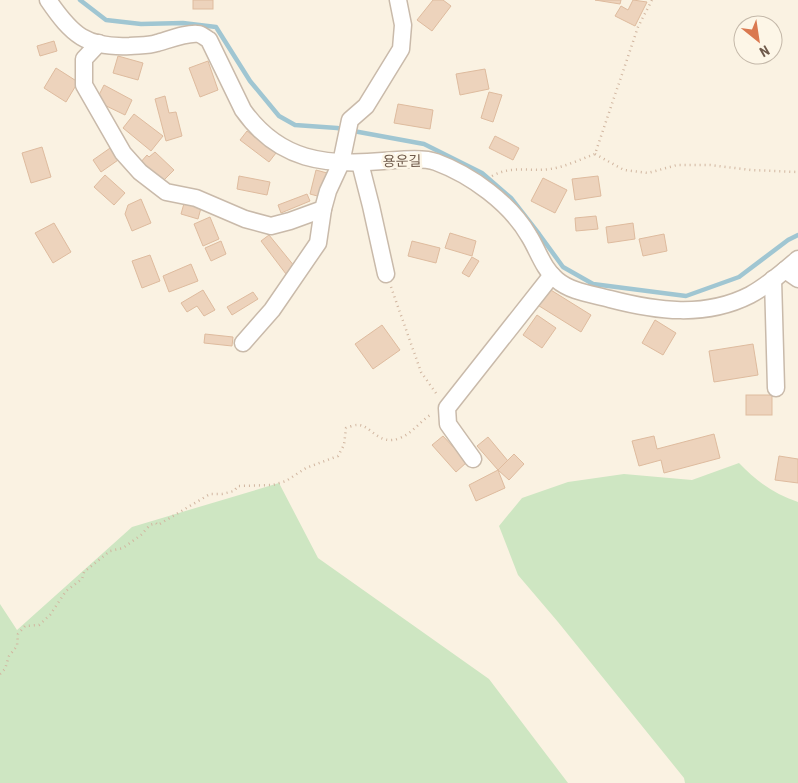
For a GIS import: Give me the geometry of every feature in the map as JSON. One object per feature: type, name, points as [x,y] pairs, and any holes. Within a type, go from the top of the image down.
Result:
[{"type":"street","name":"용운길","points":[[48,0],[65,24],[80,37],[99,43],[112,46],[152,45],[183,36],[199,34],[209,40],[243,110],[257,128],[271,140],[292,152],[322,162],[434,161],[466,176],[490,193],[515,217],[529,235],[552,275],[572,289],[629,304],[667,311],[695,311],[730,303],[749,296],[785,276],[798,259]]},
{"type":"street","points":[[242,343],[272,310],[318,243],[323,209],[328,191],[340,163],[350,120],[366,106],[401,49],[403,25],[398,0]]},
{"type":"street","points":[[99,43],[84,59],[84,85],[123,153],[140,172],[166,192],[196,198],[246,219],[271,226],[323,209]]},
{"type":"street","points":[[360,163],[386,274]]},
{"type":"street","points":[[472,459],[448,424],[447,408],[552,275]]},
{"type":"street","points":[[776,388],[785,276]]},
{"type":"path","points":[[595,154],[638,27],[652,0]]},
{"type":"path","points":[[494,175],[507,170],[550,169],[595,154],[624,170],[648,173],[677,165],[710,165],[750,170],[798,172]]},
{"type":"path","points":[[0,674],[5,669],[9,656],[16,646],[18,634],[25,626],[39,624],[50,615],[66,592],[82,579],[84,572],[110,551],[123,548],[141,535],[150,525],[156,523],[158,525],[210,494],[234,491],[238,486],[273,485],[286,481],[306,468],[338,456],[344,445],[346,428],[358,425],[366,427],[382,439],[400,438],[417,427],[430,415],[447,408],[421,372],[386,274]]},
{"type":"green space","points":[[739,463],[766,486],[798,502],[798,783],[685,783],[684,778],[518,575],[499,526],[522,498],[568,482],[624,474],[692,480]]},
{"type":"green space","points":[[279,483],[318,558],[489,679],[568,783],[0,783],[0,604],[17,630],[132,527]]},
{"type":"building","points":[[193,0],[213,0],[213,9],[193,9]]},
{"type":"building","points":[[433,0],[443,0],[451,6],[432,31],[417,20]]},
{"type":"building","points":[[595,0],[621,0],[620,4]]},
{"type":"building","points":[[633,0],[647,2],[635,26],[615,16],[621,6],[628,10]]},
{"type":"building","points":[[54,41],[57,51],[40,56],[37,46]]},
{"type":"building","points":[[118,56],[143,63],[138,80],[113,73]]},
{"type":"building","points":[[208,61],[218,90],[200,97],[189,68]]},
{"type":"building","points":[[56,68],[78,82],[66,102],[44,88]]},
{"type":"building","points":[[485,69],[489,89],[460,95],[456,74]]},
{"type":"building","points":[[104,85],[132,100],[125,115],[96,101]]},
{"type":"building","points":[[489,92],[502,95],[493,122],[481,118]]},
{"type":"building","points":[[165,96],[169,113],[176,112],[182,136],[166,141],[155,99]]},
{"type":"building","points":[[398,104],[433,110],[430,129],[394,123]]},
{"type":"building","points":[[134,114],[163,136],[151,151],[123,128]]},
{"type":"building","points":[[247,131],[276,153],[269,162],[240,140]]},
{"type":"building","points":[[495,136],[519,148],[513,160],[489,148]]},
{"type":"building","points":[[113,146],[121,158],[101,172],[93,160]]},
{"type":"building","points":[[42,147],[51,177],[31,183],[22,153]]},
{"type":"building","points":[[155,152],[174,170],[161,183],[140,163],[147,155],[149,157]]},
{"type":"building","points":[[316,170],[327,173],[321,197],[310,194]]},
{"type":"building","points":[[105,175],[125,193],[114,205],[94,187]]},
{"type":"building","points":[[239,176],[270,182],[267,195],[237,189]]},
{"type":"building","points":[[598,176],[601,196],[575,200],[572,179]]},
{"type":"building","points":[[543,178],[567,190],[555,213],[531,201]]},
{"type":"building","points":[[307,194],[310,201],[281,213],[278,205]]},
{"type":"building","points":[[141,199],[151,223],[132,231],[125,214],[128,205]]},
{"type":"building","points":[[185,200],[201,208],[198,219],[181,214]]},
{"type":"building","points":[[596,216],[598,229],[576,231],[575,218]]},
{"type":"building","points":[[210,217],[219,239],[203,246],[194,224]]},
{"type":"building","points":[[54,223],[71,252],[53,263],[35,233]]},
{"type":"building","points":[[633,223],[635,239],[608,243],[606,227]]},
{"type":"building","points":[[450,233],[476,241],[472,256],[445,248]]},
{"type":"building","points":[[664,234],[667,251],[643,256],[639,239]]},
{"type":"building","points":[[269,235],[295,267],[286,274],[261,241]]},
{"type":"building","points":[[221,241],[226,254],[211,261],[205,248]]},
{"type":"building","points":[[412,241],[440,248],[436,263],[408,256]]},
{"type":"building","points":[[150,255],[160,281],[142,288],[132,261]]},
{"type":"building","points":[[472,257],[479,261],[469,277],[462,273]]},
{"type":"building","points":[[191,264],[198,281],[169,292],[163,276]]},
{"type":"building","points":[[546,287],[591,315],[581,332],[536,304]]},
{"type":"building","points":[[203,290],[215,310],[204,316],[197,306],[187,312],[181,303]]},
{"type":"building","points":[[253,292],[258,299],[232,315],[227,307]]},
{"type":"building","points":[[537,315],[556,328],[542,348],[523,335]]},
{"type":"building","points":[[655,320],[676,333],[663,355],[642,343]]},
{"type":"building","points":[[382,325],[400,350],[373,369],[355,344]]},
{"type":"building","points":[[205,334],[233,337],[232,346],[204,343]]},
{"type":"building","points":[[753,344],[758,375],[714,382],[709,351]]},
{"type":"building","points":[[746,395],[772,395],[772,415],[746,415]]},
{"type":"building","points":[[714,434],[720,458],[664,473],[661,460],[639,466],[632,441],[654,436],[657,449]]},
{"type":"building","points":[[443,436],[467,462],[456,472],[432,445]]},
{"type":"building","points":[[488,437],[508,461],[498,470],[477,446]]},
{"type":"building","points":[[514,454],[524,464],[509,480],[498,470]]},
{"type":"building","points":[[779,456],[798,459],[798,483],[775,480]]},
{"type":"building","points":[[498,470],[505,488],[476,501],[469,485]]},
{"type":"waterway","points":[[80,0],[106,20],[141,24],[183,23],[216,27],[250,81],[279,116],[295,125],[337,128],[424,144],[482,173],[511,198],[563,267],[593,284],[686,296],[739,277],[788,240],[798,235]]}]
